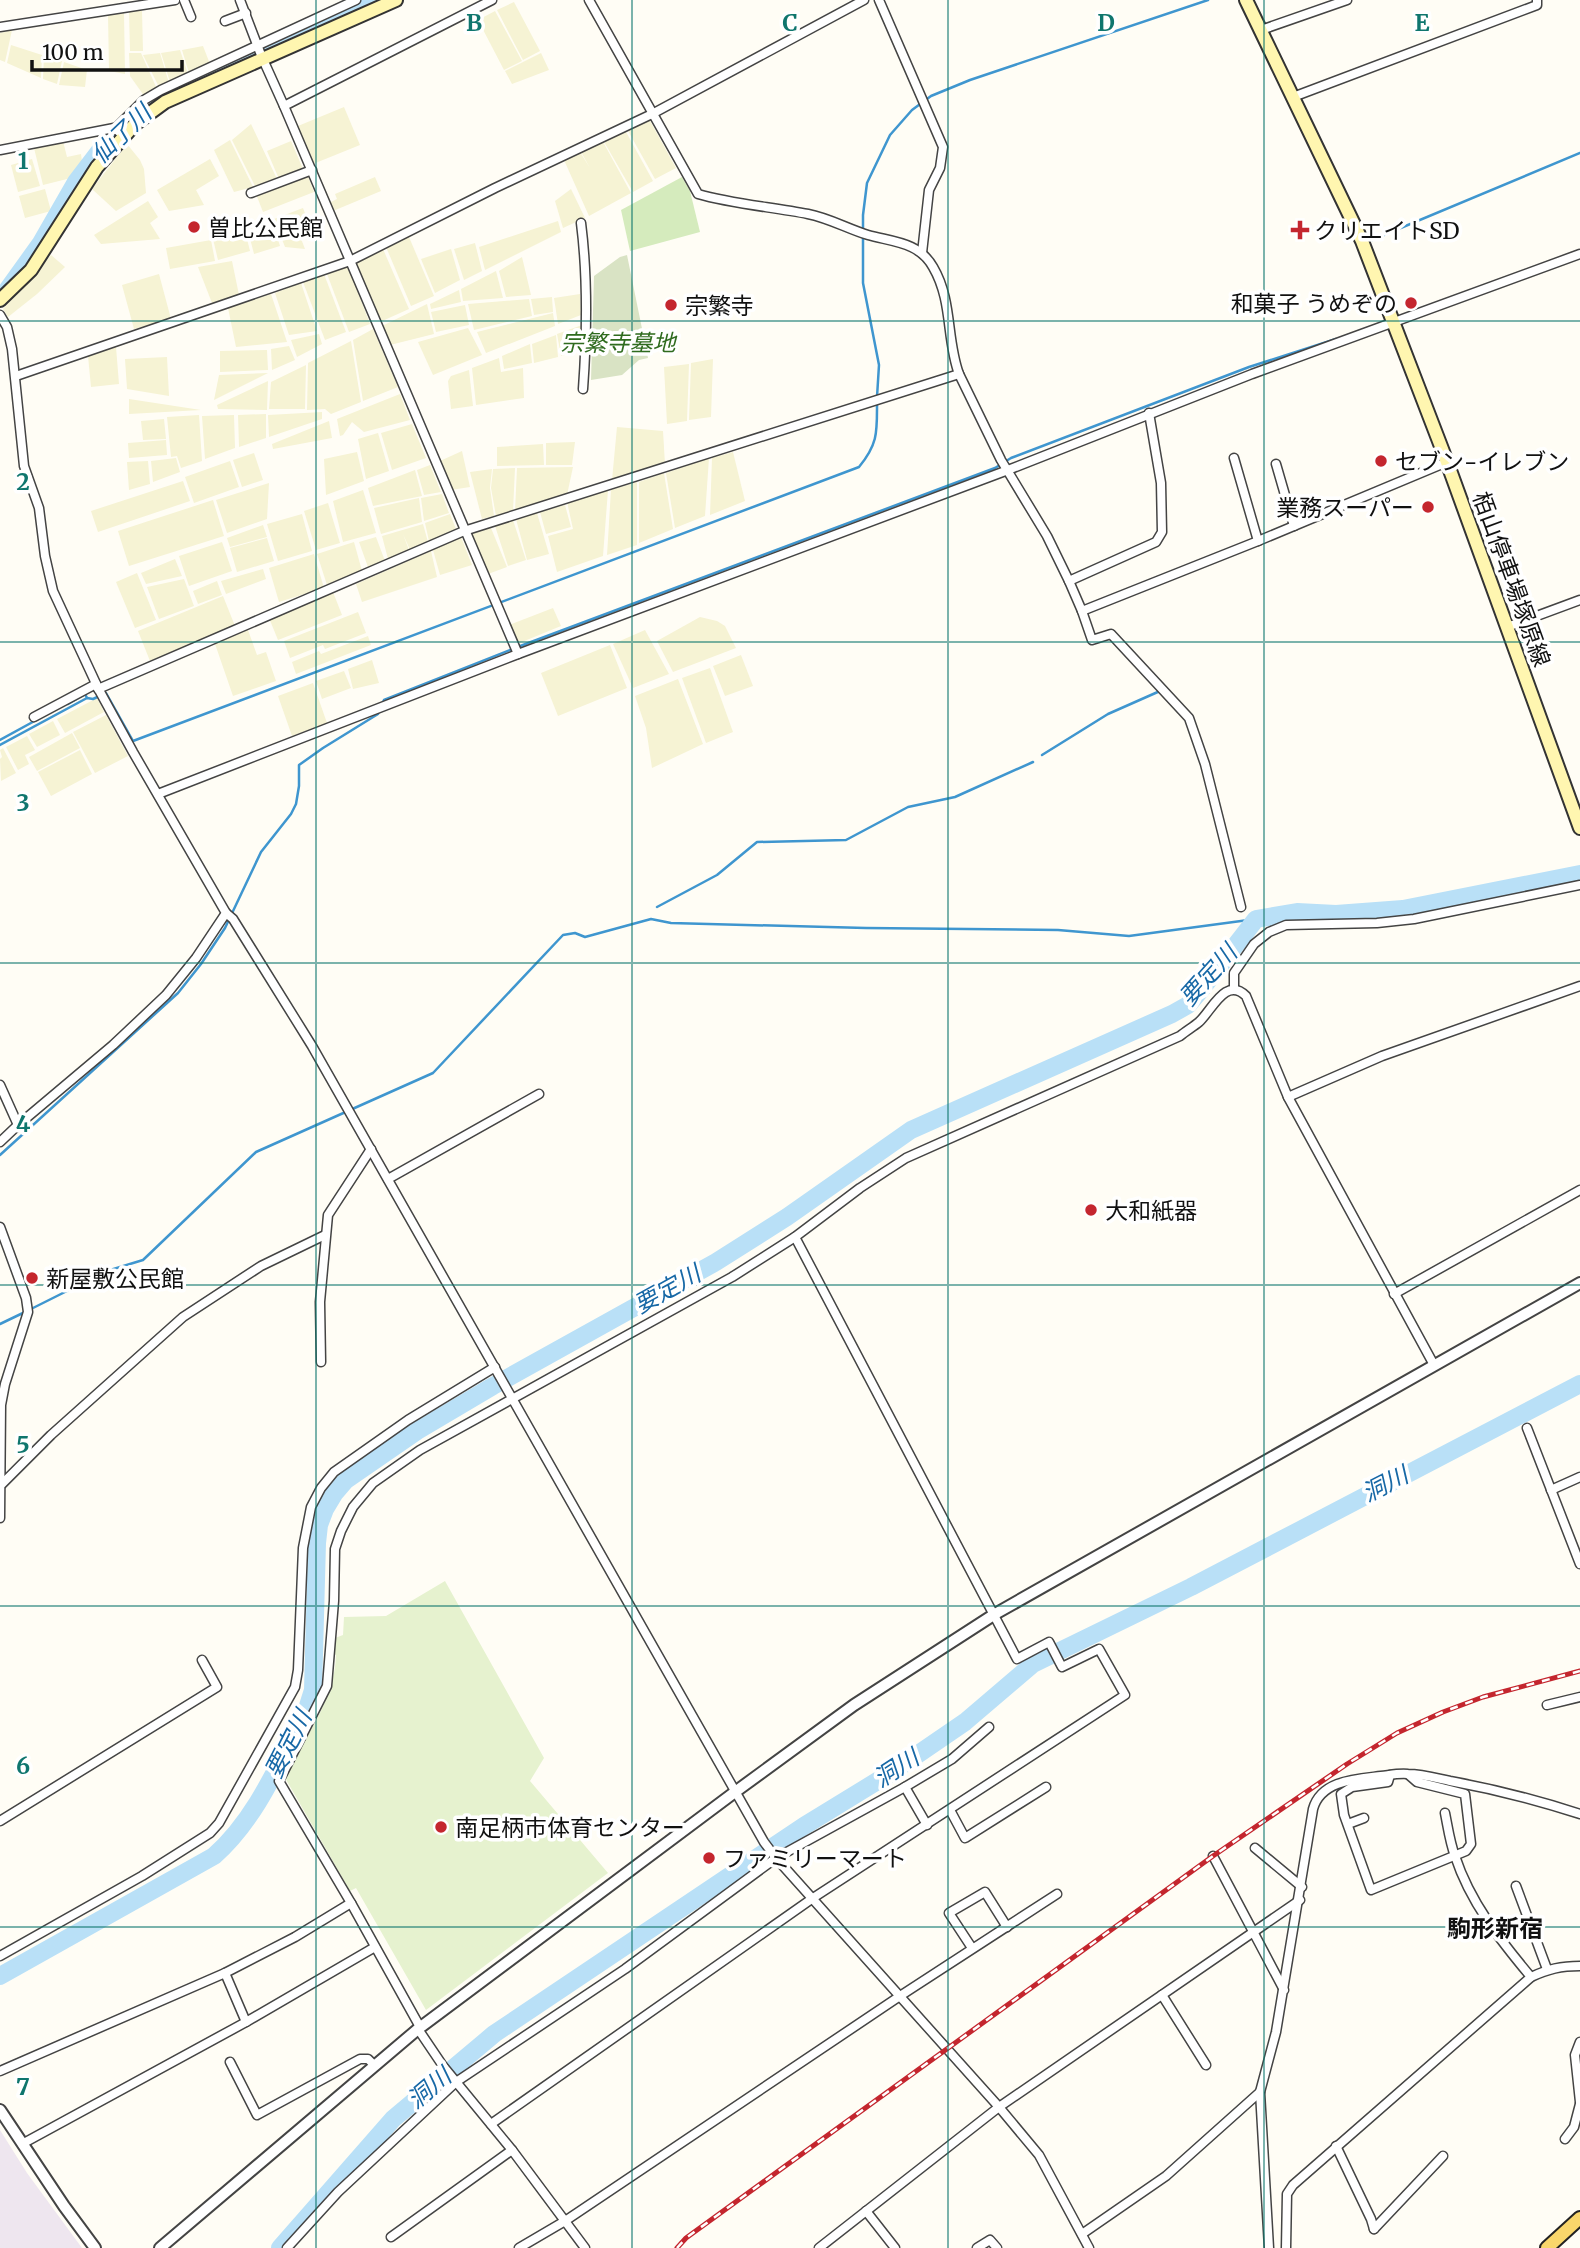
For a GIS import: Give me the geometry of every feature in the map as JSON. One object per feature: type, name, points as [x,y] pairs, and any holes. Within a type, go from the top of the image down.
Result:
[{"type":"main road","points":[[0,300],[31,270],[119,133],[165,102],[261,57],[396,0]]},
{"type":"main road","name":"栢山停車場塚原線","points":[[1246,0],[1362,241],[1394,320],[1580,828]]},
{"type":"main road","points":[[1548,2248],[1580,2218]]},
{"type":"street","points":[[0,27],[175,0]]},
{"type":"street","points":[[184,0],[191,17]]},
{"type":"street","points":[[240,0],[261,57],[312,170],[518,654]]},
{"type":"street","points":[[0,150],[114,128],[119,133],[145,100],[161,90],[356,0]]},
{"type":"street","points":[[284,106],[492,0]]},
{"type":"street","points":[[589,0],[698,194],[812,215],[868,235],[912,246],[932,265],[941,282],[951,327],[954,360],[959,374],[1004,466],[1046,536],[1069,581],[1092,640],[1111,634],[1189,718],[1205,764],[1241,907]]},
{"type":"street","points":[[16,376],[350,261],[652,114],[863,0]]},
{"type":"street","points":[[879,0],[943,147],[940,168],[929,190],[922,253]]},
{"type":"street","points":[[1261,30],[1347,0]]},
{"type":"street","points":[[1293,97],[1537,5],[1537,0]]},
{"type":"street","points":[[225,21],[246,13]]},
{"type":"street","points":[[251,193],[312,170]]},
{"type":"street","points":[[580,223],[585,262],[583,388]]},
{"type":"street","points":[[158,794],[1004,466],[1394,320],[1580,254]]},
{"type":"street","points":[[0,315],[7,327],[16,376],[24,466],[39,508],[52,591],[106,703],[229,915],[312,1046],[764,1842],[1040,2155],[1089,2248]]},
{"type":"street","points":[[34,717],[464,531],[959,374]]},
{"type":"street","points":[[1069,581],[1156,542],[1162,532],[1161,483],[1149,413]]},
{"type":"street","points":[[1234,458],[1258,541]]},
{"type":"street","points":[[1082,611],[1447,462]]},
{"type":"street","points":[[1276,464],[1294,526]]},
{"type":"street","points":[[1507,627],[1580,600]]},
{"type":"street","points":[[1234,989],[1234,973],[1254,944],[1269,932],[1286,925],[1377,923],[1414,919],[1580,885]]},
{"type":"street","points":[[0,1142],[113,1045],[166,995],[229,915]]},
{"type":"street","points":[[1288,1097],[1382,1056],[1580,986]]},
{"type":"street","points":[[585,2248],[512,2150],[443,2066],[279,1781],[327,1686],[335,1549],[353,1507],[373,1483],[510,1394],[732,1277],[795,1237],[860,1188],[906,1158],[1180,1036],[1199,1021],[1223,993],[1234,989],[1240,990],[1246,996],[1288,1097],[1434,1365]]},
{"type":"street","points":[[0,1085],[18,1125]]},
{"type":"street","points":[[388,1179],[539,1094]]},
{"type":"street","points":[[321,1362],[320,1302],[328,1215],[371,1149]]},
{"type":"street","points":[[1394,1294],[1580,1190]]},
{"type":"street","points":[[0,1227],[26,1297],[28,1312],[1,1405],[0,1518]]},
{"type":"street","points":[[2,1484],[71,1416],[183,1317],[261,1266],[325,1235]]},
{"type":"street","points":[[491,2124],[813,1898],[1125,1695],[1099,1649],[1062,1667],[1049,1642],[1017,1659],[795,1237]]},
{"type":"street","points":[[160,2248],[419,2028],[734,1791],[855,1705],[995,1614],[1580,1283]]},
{"type":"street","points":[[0,1956],[142,1877],[201,1841],[219,1823],[295,1687],[303,1548],[311,1507],[321,1488],[334,1472],[408,1420],[496,1369]]},
{"type":"street","points":[[1527,1428],[1578,1552],[1580,1564]]},
{"type":"street","points":[[1551,1490],[1580,1477]]},
{"type":"street","points":[[0,1821],[217,1687],[202,1660]]},
{"type":"street","points":[[1547,1705],[1580,1698]]},
{"type":"street","points":[[287,2248],[338,2192],[455,2080],[625,1969],[775,1857],[952,1759],[989,1727]]},
{"type":"street","points":[[1390,1775],[1388,1782],[1352,1787],[1341,1794],[1348,1824],[1371,1890],[1466,1851],[1471,1844],[1465,1794],[1417,1782],[1407,1773]]},
{"type":"street","points":[[1269,2248],[1259,2092],[1276,2032],[1316,1800],[1349,1779],[1407,1773],[1482,1787],[1580,1814]]},
{"type":"street","points":[[905,1787],[927,1825]]},
{"type":"street","points":[[950,1810],[965,1838],[1046,1787]]},
{"type":"street","points":[[1445,1814],[1455,1856],[1468,1888],[1496,1936],[1531,1977]]},
{"type":"street","points":[[1348,1824],[1364,1818]]},
{"type":"street","points":[[1255,1848],[1302,1887]]},
{"type":"street","points":[[1213,1856],[1284,1990]]},
{"type":"street","points":[[1516,1886],[1547,1969]]},
{"type":"street","points":[[972,1948],[949,1913],[985,1892],[1007,1927]]},
{"type":"street","points":[[519,2248],[565,2221],[1057,1894]]},
{"type":"street","points":[[819,2248],[999,2107],[1300,1900]]},
{"type":"street","points":[[0,2071],[225,1973],[295,1937],[351,1903]]},
{"type":"street","points":[[22,2144],[246,2022],[375,1947]]},
{"type":"street","points":[[1286,2248],[1287,2194],[1293,2185],[1531,1977],[1547,1969],[1580,1966]]},
{"type":"street","points":[[225,1973],[246,2022]]},
{"type":"street","points":[[1162,1995],[1206,2065]]},
{"type":"street","points":[[1565,2139],[1574,2127],[1580,2103],[1575,2054],[1580,2042]]},
{"type":"street","points":[[230,2062],[257,2115],[360,2059],[368,2059],[374,2065]]},
{"type":"street","points":[[1082,2234],[1166,2176],[1259,2092]]},
{"type":"street","points":[[0,2110],[95,2248]]},
{"type":"street","points":[[1336,2146],[1374,2229],[1443,2156]]},
{"type":"street","points":[[391,2237],[512,2150]]},
{"type":"street","points":[[866,2211],[895,2248]]},
{"type":"street","points":[[977,2248],[990,2240],[997,2248]]},
{"type":"shaded area","points":[[514,2],[540,51],[523,60],[497,10]]},
{"type":"shaded area","points":[[129,11],[142,11],[143,51],[130,51]]},
{"type":"shaded area","points":[[495,11],[522,61],[504,70],[478,20]]},
{"type":"shaded area","points":[[124,13],[125,74],[109,71],[108,15]]},
{"type":"shaded area","points":[[12,30],[5,62],[0,60],[0,33]]},
{"type":"shaded area","points":[[11,45],[42,55],[41,78],[7,63]]},
{"type":"shaded area","points":[[203,46],[210,64],[189,73],[182,50]]},
{"type":"shaded area","points":[[180,50],[188,74],[170,82],[161,53]]},
{"type":"shaded area","points":[[129,53],[141,53],[157,89],[145,97],[130,76]]},
{"type":"shaded area","points":[[160,53],[169,83],[159,87],[143,55]]},
{"type":"shaded area","points":[[541,53],[549,70],[512,84],[505,71]]},
{"type":"shaded area","points":[[44,55],[62,61],[57,84],[43,79]]},
{"type":"shaded area","points":[[64,62],[87,70],[85,87],[59,85]]},
{"type":"shaded area","points":[[344,107],[360,145],[313,164],[298,126]]},
{"type":"shaded area","points":[[649,119],[676,168],[655,179],[627,129]]},
{"type":"shaded area","points":[[251,124],[277,179],[255,186],[232,140]]},
{"type":"shaded area","points":[[625,130],[653,181],[633,192],[603,140]]},
{"type":"shaded area","points":[[230,140],[253,187],[234,192],[214,150]]},
{"type":"shaded area","points":[[602,140],[631,193],[589,216],[564,160],[580,152],[590,168],[581,152]]},
{"type":"shaded area","points":[[63,141],[67,157],[81,154],[82,161],[71,178],[43,185],[34,148]]},
{"type":"shaded area","points":[[291,141],[303,169],[279,179],[267,151]]},
{"type":"shaded area","points":[[127,144],[144,169],[146,193],[116,211],[92,189]]},
{"type":"shaded area","points":[[32,159],[40,186],[18,192],[11,165]]},
{"type":"shaded area","points":[[210,159],[219,176],[196,190],[204,205],[169,211],[157,190]]},
{"type":"shaded area","points":[[307,174],[314,192],[263,212],[256,194]]},
{"type":"shaded area","points":[[375,177],[381,191],[333,211],[329,203],[337,199],[335,194]]},
{"type":"shaded area","points":[[45,189],[51,211],[25,218],[19,196]]},
{"type":"shaded area","points":[[571,189],[585,218],[563,228],[555,201]]},
{"type":"shaded area","points":[[148,201],[158,217],[150,223],[160,239],[101,244],[94,235]]},
{"type":"shaded area","points":[[303,208],[312,231],[300,236],[305,249],[285,247],[274,219]]},
{"type":"shaded area","points":[[272,220],[280,246],[254,254],[247,227]]},
{"type":"shaded area","points":[[558,221],[561,232],[485,270],[479,247]]},
{"type":"shaded area","points":[[245,231],[250,251],[218,260],[213,239]]},
{"type":"shaded area","points":[[409,237],[434,296],[411,306],[386,247]]},
{"type":"shaded area","points":[[211,240],[215,261],[170,269],[166,248]]},
{"type":"shaded area","points":[[475,243],[482,271],[464,280],[454,249]]},
{"type":"shaded area","points":[[383,249],[409,309],[380,322],[353,262]]},
{"type":"shaded area","points":[[451,249],[460,280],[435,293],[421,259]]},
{"type":"shaded area","points":[[51,255],[65,267],[8,317],[3,309]]},
{"type":"shaded area","points":[[522,257],[531,295],[506,297],[499,271]]},
{"type":"shaded area","points":[[232,261],[239,295],[212,303],[198,267]]},
{"type":"shaded area","points":[[348,266],[370,324],[349,332],[327,274]]},
{"type":"shaded area","points":[[496,271],[503,298],[463,301],[461,289]]},
{"type":"shaded area","points":[[159,274],[171,319],[134,329],[122,285]]},
{"type":"shaded area","points":[[324,274],[346,332],[325,340],[303,282]]},
{"type":"shaded area","points":[[301,283],[317,331],[289,335],[275,293]]},
{"type":"shaded area","points":[[459,290],[461,302],[431,309],[430,304]]},
{"type":"shaded area","points":[[271,294],[287,342],[236,347],[228,308]]},
{"type":"shaded area","points":[[580,294],[581,315],[558,324],[554,298]]},
{"type":"shaded area","points":[[552,297],[553,312],[534,315],[531,299]]},
{"type":"shaded area","points":[[529,299],[532,316],[474,330],[468,304]]},
{"type":"shaded area","points":[[427,304],[434,334],[390,345],[382,326]]},
{"type":"shaded area","points":[[465,305],[469,325],[436,332],[431,312]]},
{"type":"shaded area","points":[[553,313],[555,326],[486,353],[477,332]]},
{"type":"shaded area","points":[[582,325],[582,350],[561,356],[557,334]]},
{"type":"shaded area","points":[[468,328],[482,355],[433,375],[418,342]]},
{"type":"shaded area","points":[[373,329],[398,387],[363,401],[353,340]]},
{"type":"shaded area","points":[[319,334],[322,344],[297,357],[291,340]]},
{"type":"shaded area","points":[[556,335],[558,357],[534,363],[532,344]]},
{"type":"shaded area","points":[[351,341],[361,402],[331,414],[325,409],[307,410],[308,363]]},
{"type":"shaded area","points":[[530,344],[532,363],[504,369],[502,356]]},
{"type":"shaded area","points":[[289,346],[295,360],[272,370],[271,349]]},
{"type":"shaded area","points":[[116,347],[119,384],[91,387],[88,356]]},
{"type":"shaded area","points":[[267,350],[268,370],[220,372],[220,351]]},
{"type":"shaded area","points":[[167,357],[169,396],[127,389],[125,359]]},
{"type":"shaded area","points":[[499,358],[501,372],[523,368],[524,398],[476,405],[472,368]]},
{"type":"shaded area","points":[[713,359],[711,417],[689,420],[691,363]]},
{"type":"shaded area","points":[[689,364],[687,421],[667,424],[664,367]]},
{"type":"shaded area","points":[[306,365],[305,409],[269,409],[271,382]]},
{"type":"shaded area","points":[[469,370],[473,406],[451,409],[448,381],[451,376]]},
{"type":"shaded area","points":[[268,373],[214,400],[219,375]]},
{"type":"shaded area","points":[[268,381],[267,410],[218,409],[217,405]]},
{"type":"shaded area","points":[[400,394],[410,420],[364,432],[352,422],[340,436],[337,419]]},
{"type":"shaded area","points":[[129,399],[201,410],[129,414]]},
{"type":"shaded area","points":[[322,412],[322,419],[269,437],[268,415]]},
{"type":"shaded area","points":[[266,414],[266,438],[239,447],[238,415]]},
{"type":"shaded area","points":[[199,415],[202,461],[181,468],[177,456],[171,457],[167,417]]},
{"type":"shaded area","points":[[234,415],[235,448],[205,459],[202,416]]},
{"type":"shaded area","points":[[164,419],[166,439],[143,440],[141,421]]},
{"type":"shaded area","points":[[329,421],[332,438],[273,449],[272,444]]},
{"type":"shaded area","points":[[412,424],[426,458],[392,470],[381,433]]},
{"type":"shaded area","points":[[617,427],[663,431],[665,464],[612,480]]},
{"type":"shaded area","points":[[378,433],[389,471],[366,479],[358,439]]},
{"type":"shaded area","points":[[166,440],[167,455],[129,458],[128,443]]},
{"type":"shaded area","points":[[575,442],[572,465],[546,465],[546,443]]},
{"type":"shaded area","points":[[543,444],[544,465],[497,466],[497,447]]},
{"type":"shaded area","points":[[462,451],[470,487],[451,490],[440,461]]},
{"type":"shaded area","points":[[357,452],[364,481],[326,495],[324,459]]},
{"type":"shaded area","points":[[733,452],[745,501],[710,515],[712,458]]},
{"type":"shaded area","points":[[254,453],[263,480],[242,487],[233,460]]},
{"type":"shaded area","points":[[176,458],[180,472],[153,482],[151,461]]},
{"type":"shaded area","points":[[709,458],[705,516],[675,528],[666,473]]},
{"type":"shaded area","points":[[148,461],[150,484],[129,490],[127,462]]},
{"type":"shaded area","points":[[230,461],[239,487],[194,503],[185,477]]},
{"type":"shaded area","points":[[430,465],[441,492],[424,495],[417,470]]},
{"type":"shaded area","points":[[573,467],[567,495],[515,511],[517,468]]},
{"type":"shaded area","points":[[515,468],[513,511],[496,516],[491,488],[493,469]]},
{"type":"shaded area","points":[[492,469],[490,488],[494,516],[482,519],[470,472]]},
{"type":"shaded area","points":[[415,470],[422,496],[373,506],[368,488]]},
{"type":"shaded area","points":[[664,473],[673,529],[639,543],[639,482]]},
{"type":"shaded area","points":[[183,481],[190,501],[98,532],[91,511]]},
{"type":"shaded area","points":[[637,482],[637,545],[607,555],[611,490]]},
{"type":"shaded area","points":[[269,483],[267,519],[227,533],[216,500]]},
{"type":"shaded area","points":[[363,490],[376,533],[343,542],[333,501]]},
{"type":"shaded area","points":[[608,490],[603,556],[557,572],[548,536],[573,529],[567,502]]},
{"type":"shaded area","points":[[442,494],[449,513],[424,521],[421,498]]},
{"type":"shaded area","points":[[419,498],[422,522],[381,534],[374,508]]},
{"type":"shaded area","points":[[213,500],[224,536],[129,566],[118,531]]},
{"type":"shaded area","points":[[328,503],[340,543],[316,550],[304,511]]},
{"type":"shaded area","points":[[565,505],[571,527],[546,534],[540,512]]},
{"type":"shaded area","points":[[537,513],[549,554],[527,560],[516,519]]},
{"type":"shaded area","points":[[302,514],[312,551],[278,561],[267,524]]},
{"type":"shaded area","points":[[450,514],[456,529],[429,541],[425,523]]},
{"type":"shaded area","points":[[513,520],[526,560],[508,566],[495,526]]},
{"type":"shaded area","points":[[423,524],[428,542],[410,550],[403,534],[409,550],[388,559],[382,536]]},
{"type":"shaded area","points":[[263,525],[267,537],[230,547],[227,538]]},
{"type":"shaded area","points":[[491,528],[507,567],[488,574],[471,534]]},
{"type":"shaded area","points":[[376,537],[385,561],[368,567],[359,542]]},
{"type":"shaded area","points":[[461,537],[472,565],[440,575],[433,550]]},
{"type":"shaded area","points":[[267,538],[274,561],[237,572],[230,548]]},
{"type":"shaded area","points":[[222,542],[232,571],[189,586],[179,556]]},
{"type":"shaded area","points":[[354,542],[362,571],[327,585],[317,554]]},
{"type":"shaded area","points":[[431,551],[437,577],[362,602],[356,584]]},
{"type":"shaded area","points":[[314,554],[324,588],[279,602],[269,568]]},
{"type":"shaded area","points":[[175,559],[182,576],[146,584],[141,573]]},
{"type":"shaded area","points":[[263,569],[266,579],[226,594],[221,581]]},
{"type":"shaded area","points":[[137,573],[156,620],[135,628],[116,582]]},
{"type":"shaded area","points":[[184,579],[194,606],[159,619],[147,587]]},
{"type":"shaded area","points":[[217,581],[222,595],[198,604],[193,591]]},
{"type":"shaded area","points":[[333,592],[342,615],[278,640],[269,618]]},
{"type":"shaded area","points":[[223,596],[235,626],[150,661],[138,631]]},
{"type":"shaded area","points":[[553,608],[561,626],[517,644],[509,625]]},
{"type":"shaded area","points":[[358,612],[366,633],[325,649],[323,645],[290,658],[284,641]]},
{"type":"shaded area","points":[[700,617],[725,626],[736,648],[673,672],[657,641]]},
{"type":"shaded area","points":[[248,630],[257,655],[266,652],[276,681],[233,696],[214,641]]},
{"type":"shaded area","points":[[645,630],[669,674],[633,688],[613,644]]},
{"type":"shaded area","points":[[368,636],[371,645],[296,674],[292,662]]},
{"type":"shaded area","points":[[610,645],[627,688],[558,716],[541,673]]},
{"type":"shaded area","points":[[741,655],[753,686],[725,696],[713,666]]},
{"type":"shaded area","points":[[372,660],[379,683],[353,689],[348,669]]},
{"type":"shaded area","points":[[710,668],[733,732],[706,743],[682,678]]},
{"type":"shaded area","points":[[344,671],[351,688],[322,699],[316,681]]},
{"type":"shaded area","points":[[678,679],[703,744],[652,768],[646,728],[635,696]]},
{"type":"shaded area","points":[[313,683],[327,723],[292,736],[278,696]]},
{"type":"shaded area","points":[[97,698],[104,712],[65,733],[57,719]]},
{"type":"shaded area","points":[[106,715],[128,756],[95,773],[73,732]]},
{"type":"shaded area","points":[[53,721],[60,735],[37,747],[29,734]]},
{"type":"shaded area","points":[[72,733],[80,748],[37,771],[29,757]]},
{"type":"shaded area","points":[[27,736],[35,750],[25,755],[29,764],[18,770],[6,747]]},
{"type":"shaded area","points":[[3,748],[16,773],[1,781],[0,750]]},
{"type":"shaded area","points":[[80,750],[92,774],[51,796],[38,772]]},
{"type":"shaded area","points":[[0,2130],[27,2173],[82,2248],[0,2248]]},
{"type":"green space","points":[[682,177],[690,191],[700,232],[630,251],[621,210]]},
{"type":"green space","name":"宗繁寺墓地","points":[[627,255],[648,358],[639,360],[622,375],[591,380],[594,276]]},
{"type":"green space","name":"南足柄市体育センター","points":[[445,1581],[544,1758],[530,1781],[608,1873],[426,2010],[356,1888],[350,1891],[284,1776],[325,1703],[334,1671],[335,1638],[343,1635],[344,1617],[386,1616]]},
{"type":"waterway","name":"仙了川","points":[[8,289],[41,243],[76,182],[105,144],[148,104],[205,75],[373,0]]},
{"type":"waterway","points":[[877,397],[879,365],[863,283],[863,215],[867,183],[890,135],[912,110],[931,96],[970,80],[1208,0]]},
{"type":"waterway","points":[[1372,240],[1580,153]]},
{"type":"waterway","points":[[382,704],[384,700],[515,648],[995,468],[1011,458],[1249,367],[1336,339]]},
{"type":"waterway","points":[[0,745],[87,698],[93,699],[106,693],[133,741],[859,467],[870,451],[875,437],[877,404]]},
{"type":"waterway","points":[[1042,755],[1108,714],[1160,691]]},
{"type":"waterway","points":[[68,704],[85,694],[87,698]]},
{"type":"waterway","points":[[0,1155],[178,993],[225,928],[261,852],[291,814],[299,786],[299,765],[378,714],[379,710]]},
{"type":"waterway","points":[[0,740],[40,718]]},
{"type":"waterway","points":[[657,907],[717,875],[757,842],[846,840],[908,807],[955,797],[1033,762]]},
{"type":"waterway","name":"要定川","points":[[0,1976],[214,1856],[230,1841],[256,1806],[307,1709],[313,1690],[319,1525],[325,1509],[346,1480],[417,1431],[493,1386],[716,1262],[787,1217],[911,1130],[1188,1005],[1256,919],[1297,912],[1336,914],[1403,909],[1580,874]]},
{"type":"waterway","points":[[31,1309],[107,1271],[143,1260],[256,1152],[433,1073],[563,935],[575,933],[585,937],[651,919],[671,923],[1058,930],[1129,936],[1256,919]]},
{"type":"waterway","points":[[0,1324],[25,1312]]},
{"type":"waterway","name":"洞川","points":[[280,2248],[393,2119],[494,2034],[804,1826],[892,1772],[965,1722],[1033,1664],[1191,1587],[1580,1384]]},
{"type":"railway","points":[[677,2248],[686,2238],[1213,1856],[1347,1764],[1397,1733],[1443,1712],[1483,1697],[1580,1671]]},
{"type":"place","name":"曽比公民館","points":[[194,227]]},
{"type":"place","name":"クリエイトSD","points":[[1300,230]]},
{"type":"place","name":"和菓子 うめぞの","points":[[1411,303]]},
{"type":"place","name":"宗繁寺","points":[[671,305]]},
{"type":"place","name":"セブン-イレブン","points":[[1381,461]]},
{"type":"place","name":"業務スーパー","points":[[1428,507]]},
{"type":"place","name":"大和紙器","points":[[1091,1210]]},
{"type":"place","name":"新屋敷公民館","points":[[32,1278]]},
{"type":"place","name":"南足柄市体育センター","points":[[441,1827]]},
{"type":"place","name":"ファミリーマート","points":[[709,1858]]},
{"type":"district","name":"駒形新宿","points":[[1495,1928]]}]
